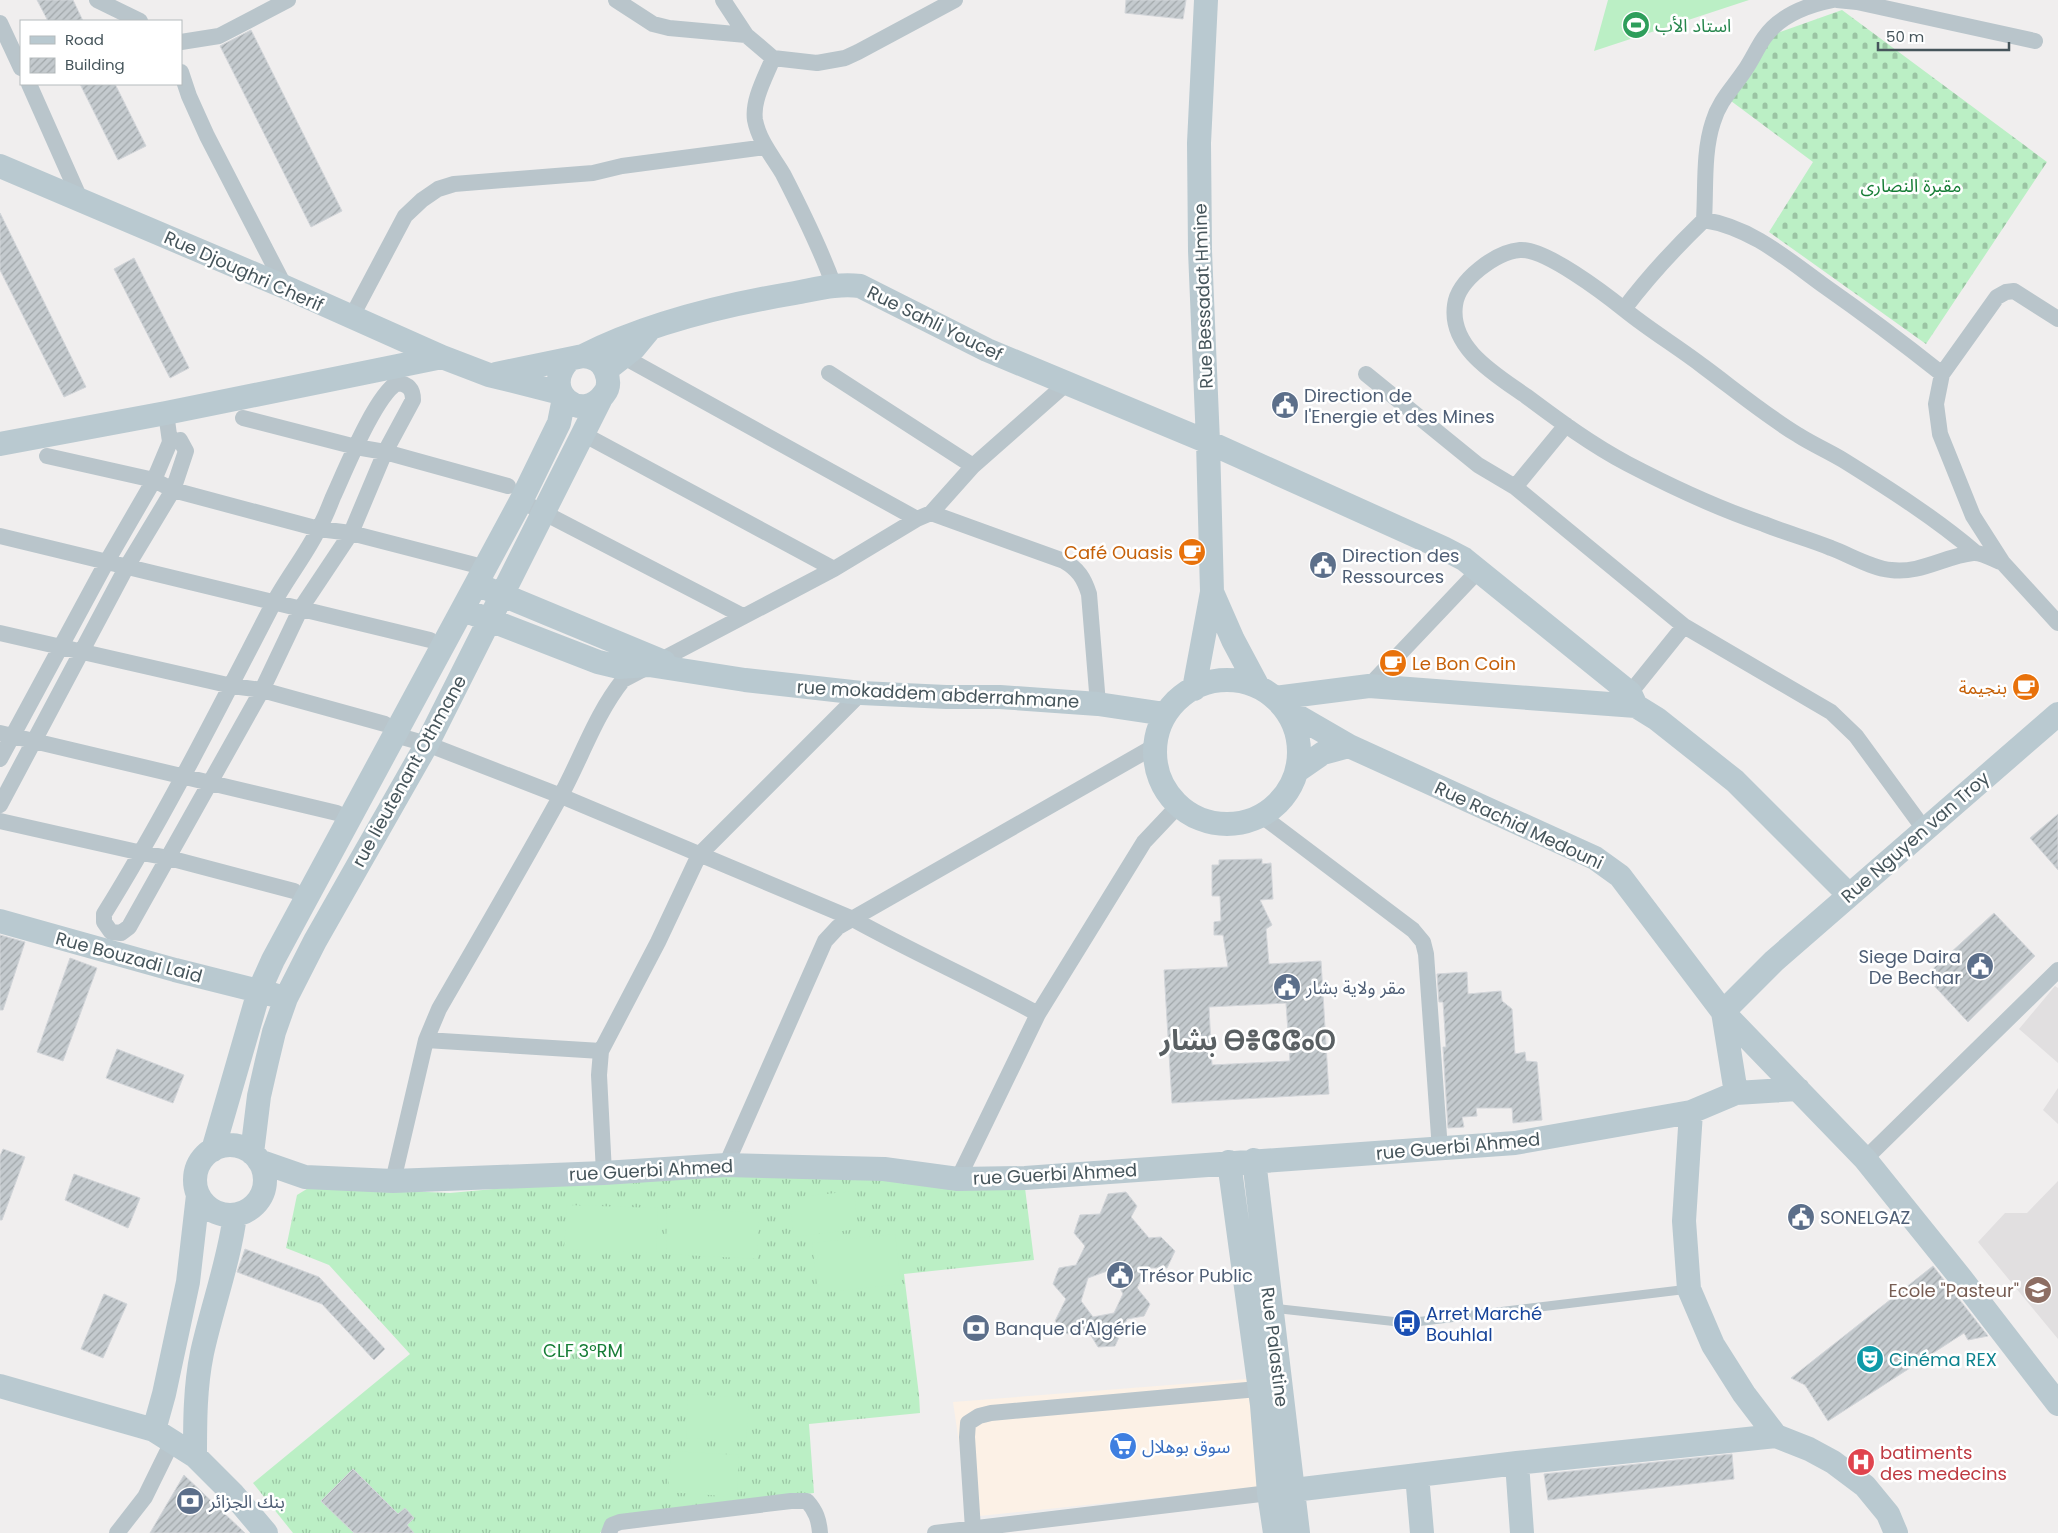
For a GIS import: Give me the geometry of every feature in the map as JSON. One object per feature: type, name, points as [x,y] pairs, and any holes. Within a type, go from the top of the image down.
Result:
[{"type":"main road","name":"Rue Bessadat Hmine","points":[[1194,689],[1212,592],[1200,251],[1199,143],[1205,57],[1206,0]]},
{"type":"main road","name":"Rue Djoughri Cherif","points":[[0,166],[285,287],[442,357],[489,375],[562,395]]},
{"type":"main road","name":"Rue Sahli Youcef","points":[[489,375],[576,358],[651,328],[761,298],[849,284],[860,286],[987,350],[1208,442],[1464,559],[1657,719],[1736,781],[1848,894]]},
{"type":"main road","points":[[615,364],[601,362],[592,357],[576,358],[559,375],[558,384],[562,395],[572,404],[582,407],[600,400],[606,392],[615,364],[651,328]]},
{"type":"main road","points":[[0,444],[166,413],[442,357]]},
{"type":"main road","name":"rue lieutenant Othmane","points":[[213,1150],[259,991],[273,960],[390,730],[463,610],[476,575],[514,494],[559,423],[562,395]]},
{"type":"main road","name":"rue lieutenant Othmane","points":[[256,1157],[258,1105],[274,1032],[286,998],[314,941],[426,744],[600,400]]},
{"type":"main road","name":"rue mokaddem abderrahmane","points":[[476,575],[502,595],[654,663],[682,671],[861,693],[946,697],[1000,697],[1098,704],[1165,714]]},
{"type":"main road","name":"Rue Bessadat Hmine","points":[[1212,592],[1233,640],[1272,697]]},
{"type":"main road","points":[[463,610],[598,662],[620,668],[654,663]]},
{"type":"main road","points":[[1236,680],[1272,697],[1295,728],[1299,749],[1297,771],[1290,789],[1278,804],[1262,816],[1246,822],[1228,825],[1210,822],[1193,816],[1178,806],[1166,791],[1158,775],[1155,746],[1165,714],[1184,694],[1208,682],[1236,680]]},
{"type":"main road","points":[[1272,697],[1369,686],[1633,699]]},
{"type":"main road","name":"Rue Rachid Medouni","points":[[1272,697],[1349,746],[1595,858],[1609,867],[1620,876],[1722,1012],[1865,1159]]},
{"type":"main road","name":"Rue Nguyen van Troy","points":[[1722,1012],[1774,961],[1848,894],[2058,714]]},
{"type":"main road","points":[[1297,771],[1323,753],[1349,746]]},
{"type":"main road","name":"Rue Bouzadi Laid","points":[[0,921],[175,970],[286,998]]},
{"type":"main road","points":[[1722,1012],[1736,1093]]},
{"type":"main road","name":"rue Guerbi Ahmed","points":[[305,1177],[392,1181],[604,1173],[726,1165],[884,1169],[958,1179],[1025,1178],[1254,1160],[1440,1150],[1515,1143],[1691,1112],[1736,1093],[1798,1089]]},
{"type":"main road","points":[[1691,1112],[1684,1221],[1689,1289],[1714,1345],[1744,1394],[1776,1436]]},
{"type":"main road","points":[[163,1436],[164,1394],[188,1282],[198,1195],[195,1185],[198,1165],[204,1156],[213,1150],[228,1145],[245,1148],[256,1157],[305,1177]]},
{"type":"main road","points":[[198,1195],[210,1209],[226,1216],[248,1211],[254,1207],[262,1195],[265,1184],[264,1172],[256,1157]]},
{"type":"main road","points":[[1865,1159],[1960,1277],[2058,1404]]},
{"type":"main road","name":"Rue Palastine","points":[[1254,1160],[1258,1305]]},
{"type":"main road","name":"Rue Palastine","points":[[1229,1162],[1258,1305],[1270,1389],[1292,1489],[1298,1533]]},
{"type":"main road","points":[[262,1195],[305,1177]]},
{"type":"main road","points":[[195,1456],[196,1397],[202,1355],[232,1237],[235,1215]]},
{"type":"main road","points":[[0,1386],[163,1436],[195,1456],[233,1494],[266,1533]]},
{"type":"main road","name":"Rue Palastine","points":[[1270,1389],[1262,1405],[1269,1493],[1275,1533]]},
{"type":"main road","points":[[1269,1493],[1517,1463],[1776,1436],[1809,1449],[1833,1462],[1865,1486],[1888,1514],[1896,1533]]},
{"type":"main road","points":[[1517,1463],[1522,1533]]},
{"type":"main road","points":[[1417,1475],[1422,1533]]},
{"type":"street","points":[[97,0],[138,20]]},
{"type":"street","points":[[182,42],[219,36],[288,0]]},
{"type":"street","points":[[616,0],[653,24],[669,28],[746,35]]},
{"type":"street","points":[[723,0],[746,35],[773,58],[817,63],[845,58],[945,2]]},
{"type":"street","points":[[1624,309],[1660,266],[1704,220],[1708,145],[1712,122],[1720,103],[1744,71],[1764,37],[1786,18],[1810,5],[1833,0]]},
{"type":"street","points":[[1837,0],[1857,2],[2035,41]]},
{"type":"street","points":[[0,23],[20,66]]},
{"type":"street","points":[[773,58],[755,110],[757,126],[766,147],[782,172],[809,226],[834,286]]},
{"type":"street","points":[[182,75],[207,136],[285,287]]},
{"type":"street","points":[[29,85],[81,200]]},
{"type":"street","points":[[351,318],[404,216],[422,200],[438,190],[454,184],[593,174],[622,166],[766,147]]},
{"type":"street","points":[[1704,220],[1727,224],[1753,237],[1886,329],[1942,374]]},
{"type":"street","points":[[1976,552],[1923,568],[1905,571],[1888,570],[1760,523],[1683,491],[1625,462],[1566,425],[1488,369],[1466,347],[1454,323],[1454,303],[1460,288],[1474,272],[1500,256],[1520,250],[1536,252],[1577,276],[1798,435],[1842,459],[1957,536],[1976,552],[2002,563]]},
{"type":"street","points":[[2058,319],[2014,291],[2006,292],[1997,297],[1942,374],[1936,404],[1940,434],[1972,516],[2002,563],[2058,623]]},
{"type":"street","points":[[615,364],[924,516],[1064,561],[1076,568],[1086,582],[1089,594],[1098,704]]},
{"type":"street","points":[[830,373],[973,466]]},
{"type":"street","points":[[1366,374],[1478,464],[1515,487],[1684,626],[1831,712],[1856,736],[1924,829]]},
{"type":"street","points":[[397,383],[404,383],[413,392],[413,400],[385,452],[350,533],[301,608],[262,690],[129,927],[121,933],[111,932],[104,922],[104,914],[142,854],[232,686],[273,604],[319,529],[356,447],[382,397],[389,387],[397,383]]},
{"type":"street","points":[[392,1181],[426,1040],[440,1008],[561,796],[614,691],[622,680],[834,569],[924,516],[973,466],[1067,383]]},
{"type":"street","points":[[0,760],[6,735],[62,647],[106,563],[154,480],[170,442],[166,413]]},
{"type":"street","points":[[243,418],[356,447],[385,452],[514,494],[743,616]]},
{"type":"street","points":[[1515,487],[1566,425]]},
{"type":"street","points":[[582,434],[834,569]]},
{"type":"street","points":[[0,805],[126,568],[173,490],[186,451],[180,440],[170,442]]},
{"type":"street","points":[[47,456],[154,480],[173,490],[319,529],[350,533],[476,575]]},
{"type":"street","points":[[0,536],[273,604],[301,608],[430,640]]},
{"type":"street","points":[[1369,686],[1478,571]]},
{"type":"street","points":[[1633,699],[1684,626]]},
{"type":"street","points":[[0,632],[232,686],[262,690],[390,730],[561,796],[851,918],[897,943],[982,983],[1038,1014]]},
{"type":"street","points":[[604,1173],[600,1075],[601,1051],[658,942],[699,855],[861,693]]},
{"type":"street","points":[[6,735],[337,813]]},
{"type":"street","points":[[726,1165],[825,941],[838,927],[1155,746]]},
{"type":"street","points":[[958,1179],[1038,1014],[1144,842],[1178,806]]},
{"type":"street","points":[[1262,816],[1413,930],[1423,942],[1426,954],[1440,1150]]},
{"type":"street","points":[[0,821],[142,854],[168,858],[294,891]]},
{"type":"street","points":[[1865,1159],[2058,970]]},
{"type":"street","points":[[426,1040],[601,1051]]},
{"type":"street","points":[[973,1529],[967,1437],[968,1423],[979,1416],[1001,1412],[1270,1389]]},
{"type":"street","points":[[117,1533],[145,1497],[163,1436]]},
{"type":"street","points":[[935,1533],[1269,1493]]},
{"type":"street","points":[[609,1533],[612,1525],[620,1522],[791,1501],[807,1501],[817,1514],[820,1533]]},
{"type":"lane","points":[[1258,1305],[1407,1323],[1689,1289]]},
{"type":"shaded area","points":[[2055,986],[2058,988],[2058,1063],[2019,1029]]},
{"type":"shaded area","points":[[2058,1088],[2058,1124],[2043,1110]]},
{"type":"shaded area","name":"Ecole \"Pasteur\"","points":[[2058,1181],[2058,1339],[1978,1242],[2005,1213],[2027,1213]]},
{"type":"shaded area","name":"سوق بوهلال","points":[[1247,1379],[1262,1487],[970,1517],[953,1402]]},
{"type":"green space","name":"استاد الأب","points":[[1608,0],[1749,0],[1594,51]]},
{"type":"green space","name":"مقبرة النصارى","points":[[1842,10],[2047,162],[1926,344],[1769,232],[1813,162],[1731,101],[1772,35]]},
{"type":"green space","name":"CLF 3°RM","points":[[800,1172],[1025,1188],[1034,1260],[904,1274],[920,1413],[809,1424],[814,1493],[613,1517],[600,1533],[293,1533],[253,1483],[410,1354],[329,1265],[286,1248],[297,1195],[310,1187],[450,1193],[664,1173]]},
{"type":"green space","points":[[854,1191],[858,1229],[794,1237],[789,1198]]},
{"type":"green space","points":[[567,1205],[658,1208],[656,1253],[564,1249]]},
{"type":"green space","points":[[667,1208],[759,1213],[757,1259],[666,1254]]},
{"type":"green space","points":[[895,1234],[901,1284],[818,1293],[812,1243]]},
{"type":"green space","points":[[688,1394],[749,1398],[746,1442],[686,1438]]},
{"type":"green space","points":[[671,1451],[739,1455],[737,1497],[668,1492]]},
{"type":"building","points":[[37,0],[73,0],[83,20],[47,20]]},
{"type":"building","points":[[1126,0],[1186,0],[1183,19],[1125,13]]},
{"type":"building","points":[[251,30],[342,211],[311,227],[220,46]]},
{"type":"building","points":[[80,85],[116,85],[146,146],[118,160]]},
{"type":"building","points":[[0,213],[86,387],[64,397],[0,270]]},
{"type":"building","points":[[134,258],[189,368],[170,378],[114,269]]},
{"type":"building","points":[[2058,814],[2058,870],[2030,838]]},
{"type":"building","points":[[1262,859],[1262,864],[1271,863],[1273,899],[1260,900],[1272,925],[1266,929],[1269,964],[1321,961],[1329,1094],[1172,1103],[1164,970],[1228,967],[1223,935],[1214,935],[1214,922],[1221,921],[1220,896],[1212,896],[1212,865],[1219,865],[1219,860]],"holes":[[[1286,1003],[1290,1061],[1212,1065],[1209,1007]]]},
{"type":"building","name":"Siege Daira De Bechar","points":[[1994,913],[2035,956],[1968,1022],[1925,976]]},
{"type":"building","points":[[0,935],[25,942],[3,1010],[0,1010]]},
{"type":"building","points":[[70,958],[97,968],[63,1061],[37,1052]]},
{"type":"building","points":[[1467,972],[1468,994],[1501,991],[1502,1001],[1512,1009],[1515,1054],[1525,1052],[1526,1061],[1537,1062],[1542,1120],[1513,1123],[1512,1108],[1476,1108],[1477,1116],[1462,1117],[1464,1127],[1448,1128],[1443,1047],[1446,1047],[1443,1002],[1439,1002],[1437,974]]},
{"type":"building","points":[[117,1049],[184,1075],[173,1103],[106,1078]]},
{"type":"building","points":[[3,1149],[25,1157],[2,1220],[0,1220],[0,1156]]},
{"type":"building","points":[[74,1174],[140,1198],[128,1228],[65,1200]]},
{"type":"building","points":[[1126,1192],[1137,1206],[1131,1217],[1149,1238],[1161,1237],[1175,1251],[1167,1268],[1147,1268],[1137,1288],[1150,1304],[1144,1316],[1127,1319],[1115,1346],[1098,1347],[1087,1329],[1067,1334],[1055,1321],[1066,1299],[1053,1284],[1059,1268],[1076,1265],[1085,1246],[1074,1233],[1080,1215],[1100,1214],[1108,1194]],"holes":[[[1110,1270],[1123,1294],[1114,1313],[1093,1317],[1081,1301],[1088,1278]]]},
{"type":"building","points":[[245,1249],[319,1277],[385,1349],[374,1360],[322,1304],[237,1272]]},
{"type":"building","name":"Cinéma REX","points":[[1933,1266],[1988,1336],[1968,1340],[1964,1333],[1828,1421],[1805,1385],[1791,1378]]},
{"type":"building","points":[[104,1294],[127,1304],[103,1358],[81,1349]]},
{"type":"building","points":[[1732,1454],[1734,1479],[1548,1500],[1544,1474]]},
{"type":"building","points":[[353,1469],[398,1514],[405,1508],[414,1518],[407,1525],[414,1533],[354,1533],[321,1501]]},
{"type":"building","name":"بنك الجزائر","points":[[184,1475],[245,1533],[150,1533]]},
{"type":"place","name":"استاد الأب","points":[[1636,25]]},
{"type":"place","name":"Direction de l'Energie et des Mines","points":[[1285,405]]},
{"type":"place","name":"Café Ouasis","points":[[1192,552]]},
{"type":"place","name":"Direction des Ressources","points":[[1323,565]]},
{"type":"place","name":"Le Bon Coin","points":[[1393,663]]},
{"type":"place","name":"بنجيمة","points":[[2026,687]]},
{"type":"place","name":"Siege Daira De Bechar","points":[[1980,966]]},
{"type":"place","name":"مقر ولاية بشار","points":[[1287,987]]},
{"type":"place","name":"SONELGAZ","points":[[1801,1217]]},
{"type":"place","name":"Trésor Public","points":[[1120,1275]]},
{"type":"place","name":"Ecole \"Pasteur\"","points":[[2038,1290]]},
{"type":"place","name":"Arret Marché Bouhlal","points":[[1407,1323]]},
{"type":"place","name":"Banque d'Algérie","points":[[976,1328]]},
{"type":"place","name":"Cinéma REX","points":[[1870,1359]]},
{"type":"place","name":"سوق بوهلال","points":[[1123,1446]]},
{"type":"place","name":"batiments des medecins","points":[[1861,1462]]},
{"type":"place","name":"بنك الجزائر","points":[[190,1501]]},
{"type":"district","name":"بشار ⴱⴻⵛⵛⴰⵔ","points":[[1248,1040]]}]
